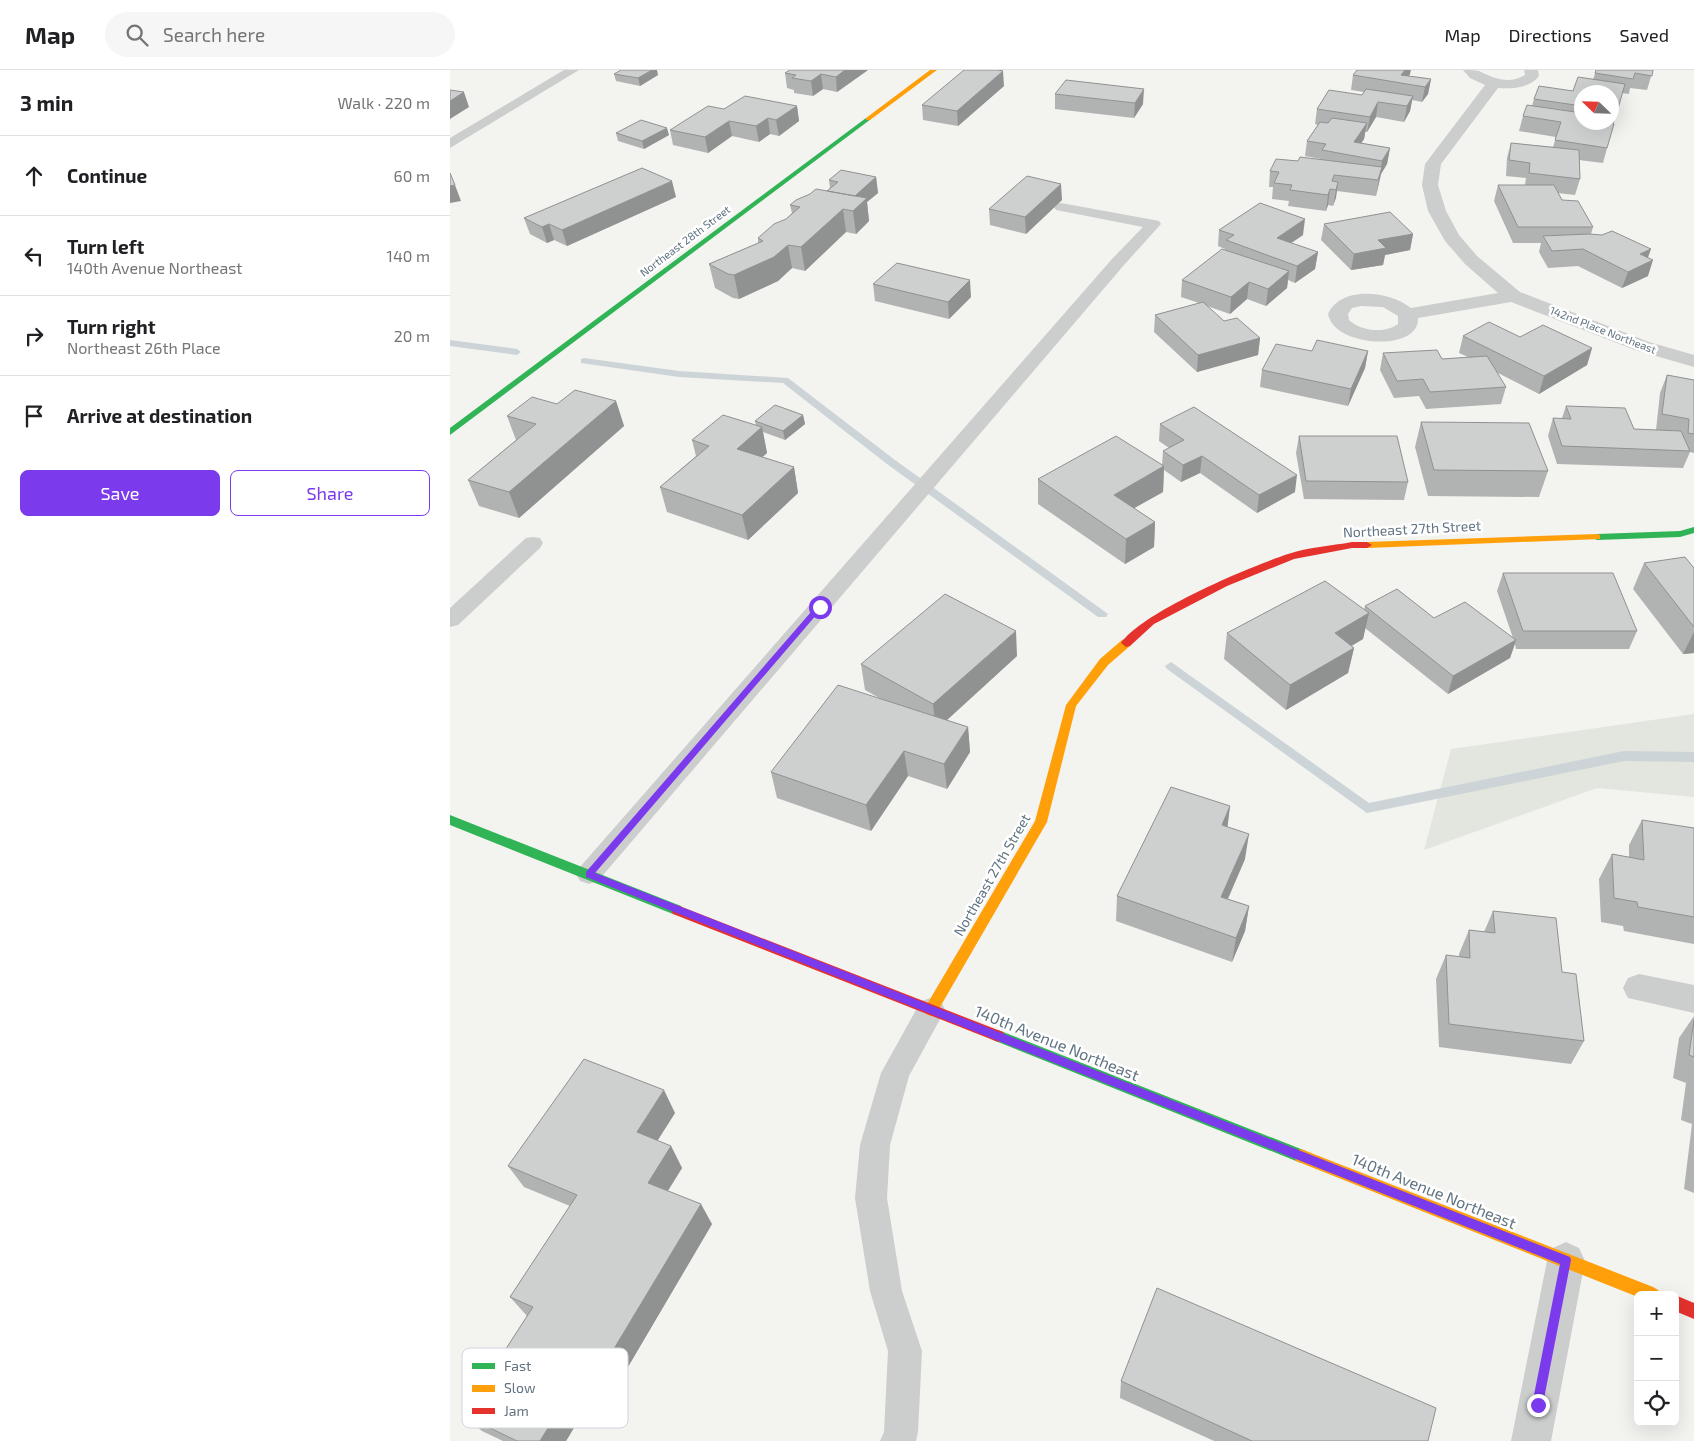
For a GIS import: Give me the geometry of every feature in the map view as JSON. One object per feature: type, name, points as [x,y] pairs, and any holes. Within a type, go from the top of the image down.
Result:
[{"type":"street","name":"Northeast 28th Street","points":[[450,432],[934,70]]},
{"type":"street","points":[[1470,70],[1478,77],[1495,82],[1523,82],[1532,76],[1531,70]]},
{"type":"street","name":"142nd Place Northeast","points":[[1495,82],[1433,164],[1430,186],[1436,211],[1450,237],[1470,260],[1513,296],[1642,346],[1694,361]]},
{"type":"street","points":[[1407,314],[1513,296]]},
{"type":"street","name":"Northeast 27th Street","points":[[931,1010],[1041,822],[1071,706],[1104,662],[1150,622],[1222,584],[1292,556],[1352,545],[1680,534],[1694,530]]},
{"type":"street","name":"140th Avenue Northeast","points":[[450,820],[1643,1291]]},
{"type":"street","points":[[1639,988],[1694,999]]},
{"type":"street","points":[[1531,1441],[1566,1260]]},
{"type":"street","points":[[1679,1305],[1694,1311]]},
{"type":"lane","points":[[450,144],[573,70]]},
{"type":"lane","points":[[589,874],[1154,224],[1061,207]]},
{"type":"lane","points":[[450,620],[533,543]]},
{"type":"lane","points":[[898,1441],[901,1432],[905,1351],[886,1291],[871,1198],[875,1145],[895,1074],[931,1010]]},
{"type":"shaded area","points":[[1694,714],[1694,797],[1597,788],[1424,850],[1451,749]]},
{"type":"building","points":[[621,70],[652,70],[638,78],[614,74]]},
{"type":"building","points":[[790,70],[845,70],[836,77],[821,74],[811,81],[792,78],[796,75],[785,73]]},
{"type":"building","points":[[964,70],[1003,71],[957,111],[922,105]]},
{"type":"building","points":[[1357,70],[1405,70],[1401,75],[1431,79],[1425,87],[1353,75]]},
{"type":"building","points":[[1596,70],[1653,70],[1652,76],[1635,73],[1633,79],[1595,73]]},
{"type":"building","points":[[1578,77],[1625,84],[1619,105],[1619,85],[1575,85]]},
{"type":"building","points":[[1066,80],[1144,89],[1135,103],[1055,94]]},
{"type":"building","points":[[1539,86],[1573,91],[1574,88],[1574,105],[1534,99]]},
{"type":"building","points":[[1366,89],[1413,96],[1407,106],[1378,102],[1370,117],[1317,109],[1329,90],[1362,95]]},
{"type":"building","points":[[450,90],[464,92],[450,101]]},
{"type":"building","points":[[745,96],[797,106],[776,120],[768,118],[756,126],[729,121],[705,137],[670,130],[708,106],[724,109]]},
{"type":"building","points":[[1527,105],[1574,112],[1574,130],[1612,130],[1607,148],[1555,140],[1561,122],[1523,116]]},
{"type":"building","points":[[1332,118],[1367,123],[1354,142],[1390,148],[1382,161],[1322,150],[1326,144],[1307,141],[1320,122],[1328,123]]},
{"type":"building","points":[[641,120],[667,128],[642,141],[616,133]]},
{"type":"building","points":[[1511,143],[1579,150],[1580,179],[1529,173],[1530,163],[1509,160]]},
{"type":"building","points":[[1300,157],[1382,167],[1378,180],[1334,175],[1332,181],[1338,182],[1336,190],[1330,189],[1328,195],[1290,190],[1292,185],[1274,183],[1279,172],[1270,171],[1276,159],[1298,161]]},
{"type":"building","points":[[642,168],[672,181],[562,230],[549,224],[542,227],[524,218]]},
{"type":"building","points":[[841,170],[876,177],[855,196],[827,191],[838,182],[829,180]]},
{"type":"building","points":[[450,173],[455,185],[450,186]]},
{"type":"building","points":[[1027,176],[1061,184],[1025,217],[989,209]]},
{"type":"building","points":[[1498,185],[1554,185],[1562,200],[1578,201],[1593,227],[1518,227]]},
{"type":"building","points":[[816,189],[867,198],[853,211],[843,209],[801,247],[788,245],[774,257],[734,275],[728,274],[709,264],[763,241],[758,238],[774,224],[786,219],[800,207],[790,205]]},
{"type":"building","points":[[1260,203],[1305,219],[1277,238],[1318,252],[1297,266],[1226,240],[1234,235],[1219,230]]},
{"type":"building","points":[[1390,212],[1413,234],[1378,240],[1386,248],[1354,254],[1324,224]]},
{"type":"building","points":[[1612,231],[1651,249],[1640,254],[1653,260],[1628,272],[1583,249],[1552,251],[1543,236],[1602,235]]},
{"type":"building","points":[[1222,249],[1289,271],[1268,289],[1249,282],[1231,297],[1182,280]]},
{"type":"building","points":[[897,263],[970,280],[948,302],[873,284]]},
{"type":"building","points":[[1203,302],[1224,321],[1237,318],[1260,338],[1198,355],[1155,315]]},
{"type":"building","points":[[1489,322],[1520,337],[1543,325],[1592,348],[1544,376],[1463,336]]},
{"type":"building","points":[[1317,340],[1368,351],[1351,389],[1262,370],[1276,344],[1312,351]]},
{"type":"building","points":[[1437,350],[1442,359],[1487,356],[1506,387],[1430,392],[1423,379],[1397,381],[1383,353]]},
{"type":"building","points":[[1667,375],[1694,380],[1694,434],[1688,433],[1689,419],[1662,414]]},
{"type":"building","points":[[575,390],[616,401],[509,492],[468,480],[536,424],[507,416],[532,397],[557,404]]},
{"type":"building","points":[[775,405],[803,415],[783,431],[755,421]]},
{"type":"building","points":[[1566,406],[1625,408],[1634,429],[1681,431],[1690,451],[1562,446],[1553,418],[1571,419]]},
{"type":"building","points":[[1194,407],[1297,475],[1259,495],[1202,456],[1183,465],[1163,451],[1184,440],[1160,424]]},
{"type":"building","points":[[723,415],[762,427],[737,449],[794,467],[742,515],[660,487],[709,446],[692,440]]},
{"type":"building","points":[[1421,422],[1529,423],[1548,471],[1434,470]]},
{"type":"building","points":[[1116,436],[1164,466],[1114,495],[1155,522],[1126,539],[1038,479]]},
{"type":"building","points":[[1299,436],[1397,436],[1408,482],[1306,481]]},
{"type":"building","points":[[1685,557],[1694,568],[1694,627],[1644,563]]},
{"type":"building","points":[[1503,573],[1613,573],[1637,631],[1523,631]]},
{"type":"building","points":[[1325,581],[1369,613],[1335,633],[1354,648],[1290,685],[1227,633]]},
{"type":"building","points":[[1397,589],[1434,618],[1465,602],[1516,640],[1453,676],[1365,606]]},
{"type":"building","points":[[945,594],[1016,631],[933,704],[861,664]]},
{"type":"building","points":[[838,685],[968,727],[944,764],[904,751],[866,805],[771,772]]},
{"type":"building","points":[[1171,787],[1230,806],[1222,825],[1249,834],[1221,897],[1249,906],[1236,938],[1117,896]]},
{"type":"building","points":[[1642,820],[1694,828],[1694,917],[1638,907],[1637,902],[1614,898],[1612,854],[1644,860]]},
{"type":"building","points":[[1493,911],[1556,918],[1562,972],[1576,974],[1584,1041],[1449,1024],[1446,955],[1470,958],[1469,930],[1495,933]]},
{"type":"building","points":[[1694,1020],[1694,1057],[1689,1055]]},
{"type":"building","points":[[584,1059],[664,1090],[637,1132],[671,1146],[648,1183],[701,1204],[614,1348],[506,1348],[533,1307],[510,1297],[577,1195],[508,1166]]},
{"type":"building","points":[[1157,1288],[1436,1408],[1428,1441],[1252,1441],[1121,1381]]},
{"type":"building","points":[[490,1428],[548,1428],[540,1441],[517,1441]]},
{"type":"waterway","points":[[450,343],[517,352]]},
{"type":"waterway","points":[[584,361],[679,374],[785,380],[891,462],[1102,614]]},
{"type":"waterway","points":[[1171,666],[1367,808],[1624,756],[1694,757]]},
{"type":"traffic: fast","points":[[450,432],[868,119]]},
{"type":"traffic: fast","points":[[1597,537],[1680,534],[1694,530]]},
{"type":"traffic: fast","points":[[450,820],[677,910]]},
{"type":"traffic: fast","points":[[998,1036],[1301,1156]]},
{"type":"traffic: slow","points":[[868,119],[934,70]]},
{"type":"traffic: slow","points":[[1367,545],[1597,537]]},
{"type":"traffic: slow","points":[[931,1010],[1041,822],[1071,705],[1104,662],[1126,643]]},
{"type":"traffic: slow","points":[[1301,1156],[1643,1291]]},
{"type":"traffic: jam","points":[[1126,643],[1150,622],[1223,584],[1292,556],[1352,545],[1367,545]]},
{"type":"traffic: jam","points":[[677,910],[998,1036]]},
{"type":"traffic: jam","points":[[1679,1305],[1694,1311]]},
{"type":"route","points":[[820,607],[589,874],[1566,1260],[1538,1405]]}]
